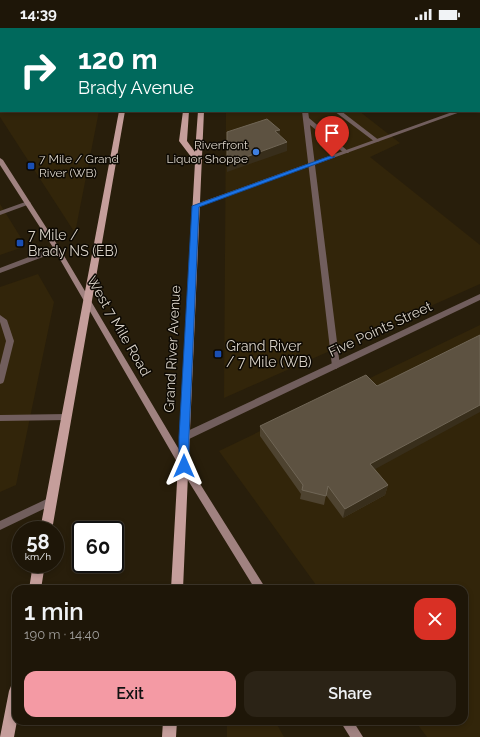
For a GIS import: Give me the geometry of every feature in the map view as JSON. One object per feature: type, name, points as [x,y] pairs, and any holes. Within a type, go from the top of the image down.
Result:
[{"type":"main road","points":[[48,521],[122,112]]},
{"type":"main road","points":[[186,112],[183,142],[198,161]]},
{"type":"main road","name":"Grand River Avenue","points":[[177,585],[195,206],[201,112]]},
{"type":"main road","name":"West 7 Mile Road","points":[[0,160],[57,249],[184,466],[258,585]]},
{"type":"main road","points":[[36,585],[38,573]]},
{"type":"main road","points":[[8,737],[12,714]]},
{"type":"main road","points":[[169,737],[170,725]]},
{"type":"main road","points":[[349,725],[357,737]]},
{"type":"street","points":[[338,112],[377,141]]},
{"type":"street","points":[[195,206],[457,112]]},
{"type":"street","points":[[305,114],[318,130],[346,152]]},
{"type":"street","points":[[305,114],[336,366]]},
{"type":"street","points":[[0,212],[28,203]]},
{"type":"street","points":[[0,271],[57,249]]},
{"type":"street","name":"Five Points Street","points":[[184,437],[480,297]]},
{"type":"street","points":[[0,318],[3,320],[10,341],[0,381]]},
{"type":"street","points":[[0,418],[66,417]]},
{"type":"street","points":[[0,526],[51,501]]},
{"type":"shaded area","points":[[0,112],[99,112],[75,233],[0,117]]},
{"type":"shaded area","points":[[226,112],[360,112],[400,143],[370,157],[480,245],[480,284],[224,398]]},
{"type":"shaded area","points":[[0,204],[26,246],[0,255]]},
{"type":"shaded area","points":[[38,274],[54,302],[16,485],[0,492],[0,287]]},
{"type":"shaded area","points":[[480,325],[480,737],[427,737],[418,725],[468,725],[468,585],[316,585],[219,451]]},
{"type":"shaded area","points":[[227,725],[277,725],[284,737],[227,737]]},
{"type":"building","points":[[267,119],[280,130],[275,131],[287,142],[227,164],[227,132]]},
{"type":"building","points":[[480,335],[480,405],[370,464],[388,485],[345,509],[328,486],[326,496],[302,490],[303,485],[260,426],[366,375],[377,386]]},
{"type":"place","name":"Riverfront Liquor Shoppe","points":[[256,152]]},
{"type":"place","name":"7 Mile / Grand River (WB)","points":[[31,166]]},
{"type":"place","name":"7 Mile / Brady NS (EB)","points":[[20,243]]},
{"type":"place","name":"Grand River / 7 Mile (WB)","points":[[218,354]]},
{"type":"route","points":[[184,466],[184,437],[195,206],[332,157]]}]
